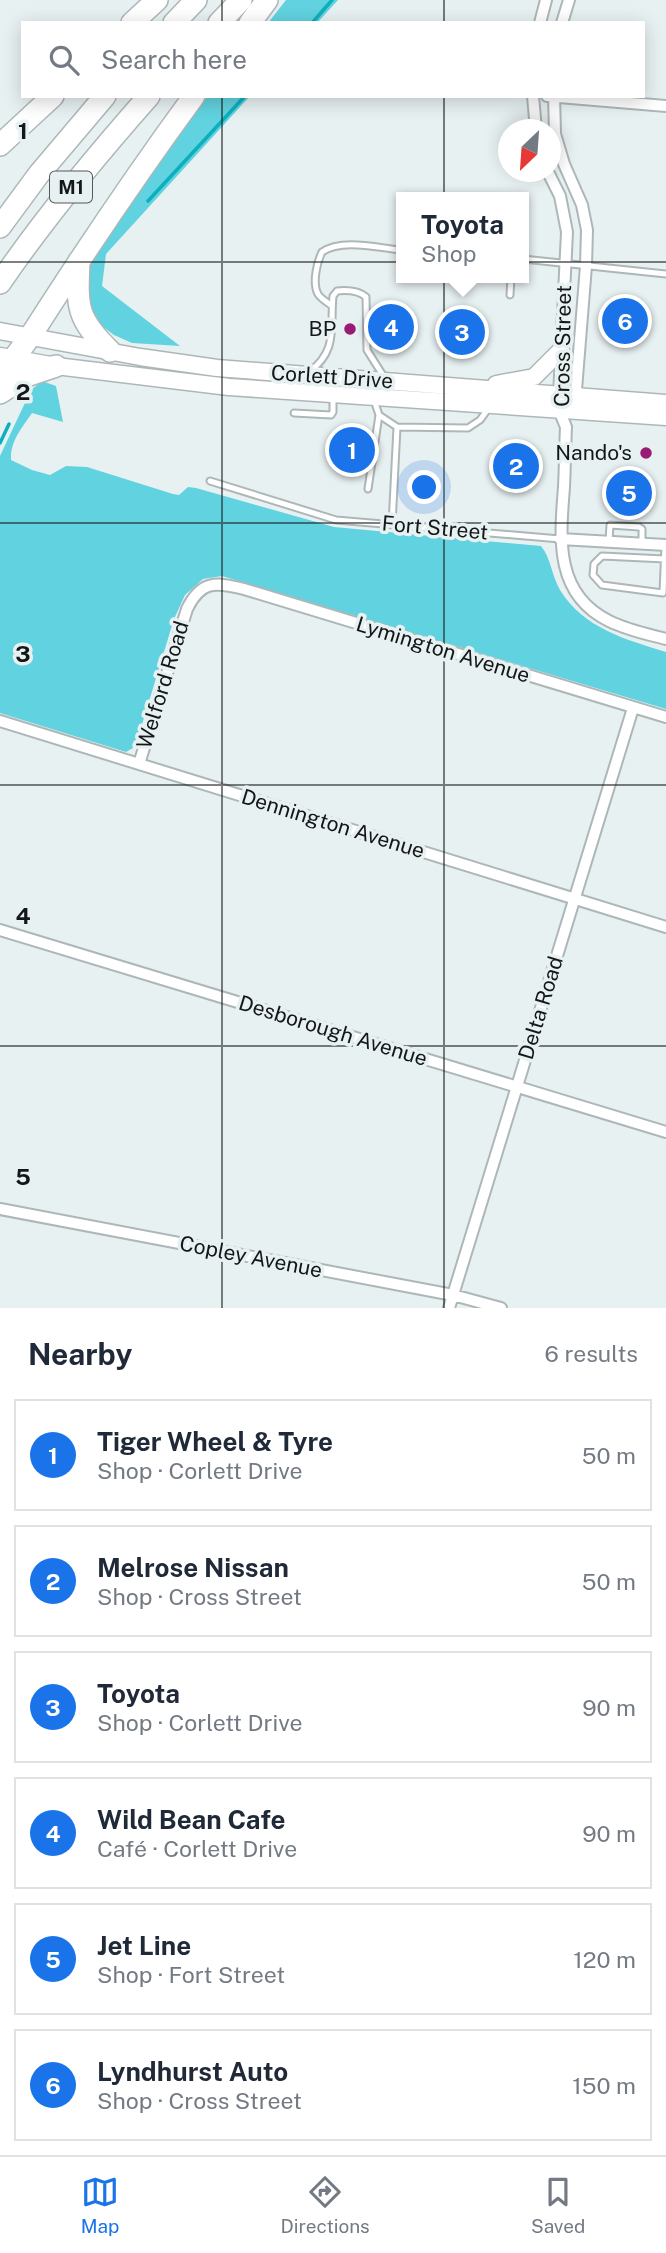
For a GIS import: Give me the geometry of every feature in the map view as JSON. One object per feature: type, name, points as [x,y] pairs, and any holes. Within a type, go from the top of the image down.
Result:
[{"type":"highway","points":[[134,21],[157,0]]},
{"type":"highway","points":[[176,21],[196,0]]},
{"type":"highway","points":[[221,21],[242,0]]},
{"type":"highway","points":[[251,21],[267,0]]},
{"type":"highway","points":[[0,145],[51,98]]},
{"type":"highway","name":"M1","points":[[0,226],[102,98]]},
{"type":"highway","name":"M1","points":[[0,283],[85,170],[147,98]]},
{"type":"highway","points":[[0,378],[6,357],[31,336],[151,154],[193,98]]},
{"type":"highway","points":[[79,261],[80,313],[91,331],[110,351]]},
{"type":"highway","points":[[0,393],[26,376],[56,366]]},
{"type":"main road","name":"Corlett Drive","points":[[0,331],[179,364],[472,387],[567,404],[666,417]]},
{"type":"main road","points":[[472,387],[534,377],[561,350]]},
{"type":"main road","name":"Corlett Drive","points":[[6,357],[56,366],[229,387],[373,398],[489,406],[666,403]]},
{"type":"street","points":[[541,21],[546,0]]},
{"type":"street","points":[[563,21],[569,0]]},
{"type":"street","points":[[533,98],[535,119]]},
{"type":"street","name":"Cross Street","points":[[551,98],[555,134],[585,216],[586,266],[567,404],[560,539],[571,584],[588,607],[608,621],[662,638]]},
{"type":"street","points":[[564,98],[666,106]]},
{"type":"street","name":"Cross Street","points":[[553,182],[560,196],[566,223],[561,350],[567,404]]},
{"type":"street","name":"Fort Street","points":[[560,539],[666,545]]},
{"type":"street","name":"Welford Road","points":[[139,764],[187,609],[199,592],[212,584],[220,584]]},
{"type":"street","name":"Lymington Avenue","points":[[220,584],[278,599],[666,718]]},
{"type":"street","name":"Delta Road","points":[[449,1308],[633,708]]},
{"type":"street","name":"Dennington Avenue","points":[[0,721],[666,927]]},
{"type":"street","name":"Desborough Avenue","points":[[0,930],[666,1132]]},
{"type":"street","name":"Copley Avenue","points":[[0,1209],[453,1295],[501,1308]]},
{"type":"lane","points":[[332,306],[322,299],[316,288],[322,252],[334,246],[396,250]]},
{"type":"lane","points":[[529,260],[666,274]]},
{"type":"lane","points":[[510,295],[511,283]]},
{"type":"lane","points":[[304,375],[320,363],[330,350],[333,296],[337,290],[359,292],[366,297],[367,350],[388,382]]},
{"type":"lane","points":[[294,413],[331,415],[334,395]]},
{"type":"lane","points":[[368,489],[379,415],[373,398]]},
{"type":"lane","points":[[379,415],[397,427],[468,428],[480,420],[489,406]]},
{"type":"lane","points":[[391,525],[397,427]]},
{"type":"lane","name":"Fort Street","points":[[210,481],[323,517],[560,539]]},
{"type":"lane","points":[[609,541],[610,525],[634,526],[642,529],[642,544]]},
{"type":"lane","points":[[664,559],[602,556],[594,564],[593,575],[602,585],[663,593],[666,545]]},
{"type":"shaded area","points":[[286,0],[338,0],[319,21],[270,21]]},
{"type":"shaded area","points":[[206,98],[248,98],[106,254],[102,286],[180,346],[132,343],[114,335],[102,326],[88,303],[85,271],[144,177]]},
{"type":"shaded area","points":[[42,381],[56,386],[63,422],[32,413],[21,429],[12,447],[11,460],[32,470],[50,475],[66,466],[87,467],[173,494],[179,495],[188,487],[196,488],[334,527],[541,546],[560,590],[581,614],[607,631],[666,652],[666,709],[222,576],[203,579],[185,595],[174,619],[133,748],[126,752],[0,713],[0,456],[31,390]]},
{"type":"waterway","points":[[314,21],[332,0]]},
{"type":"waterway","points":[[148,201],[243,98]]},
{"type":"waterway","points":[[0,443],[9,424]]},
{"type":"place","name":"Lyndhurst Auto","points":[[625,321]]},
{"type":"place","name":"Wild Bean Cafe","points":[[391,327]]},
{"type":"place","name":"BP","points":[[350,329]]},
{"type":"place","name":"Toyota","points":[[462,332]]},
{"type":"place","name":"Tiger Wheel & Tyre","points":[[352,450]]},
{"type":"place","name":"Nando's","points":[[646,453]]},
{"type":"place","name":"Melrose Nissan","points":[[516,466]]},
{"type":"place","name":"Jet Line","points":[[629,493]]}]
